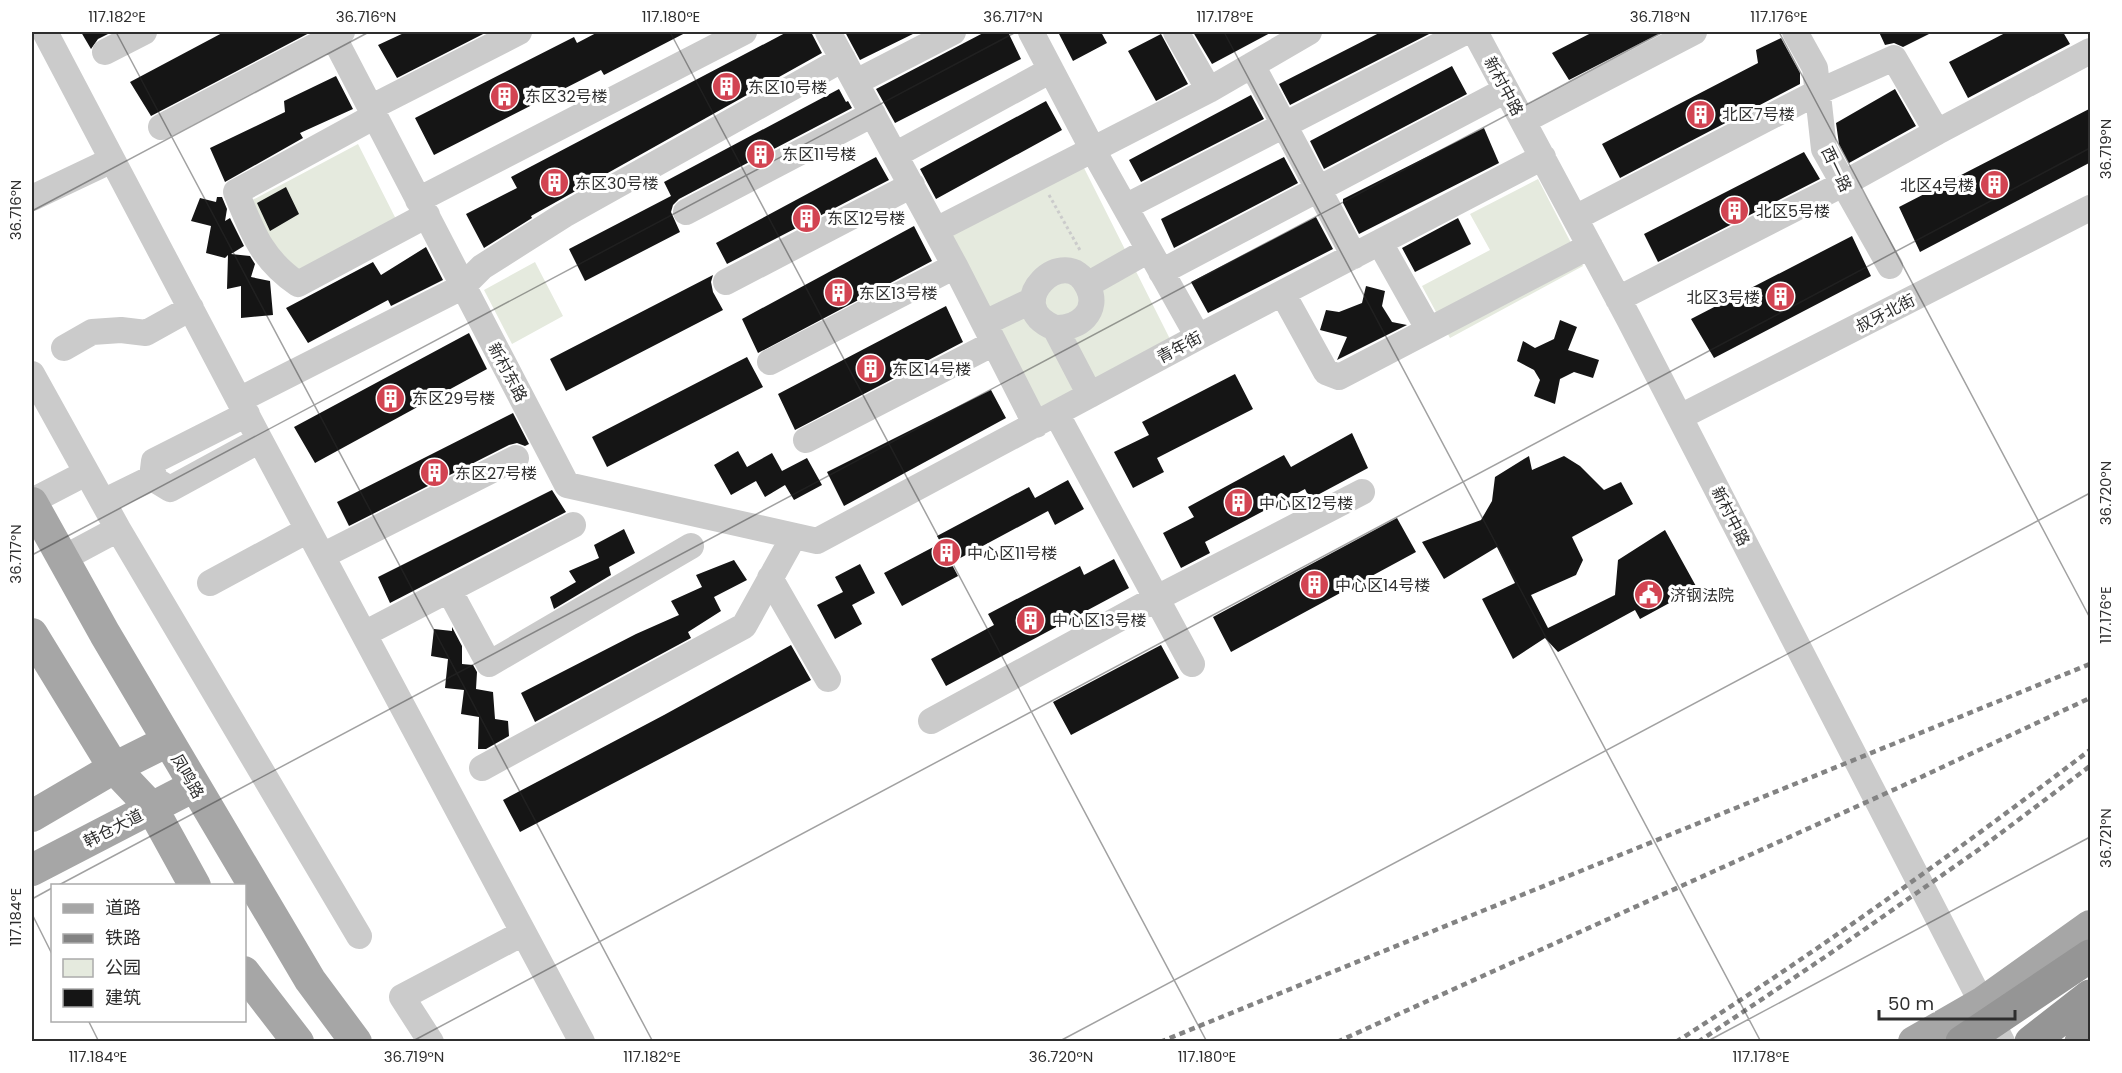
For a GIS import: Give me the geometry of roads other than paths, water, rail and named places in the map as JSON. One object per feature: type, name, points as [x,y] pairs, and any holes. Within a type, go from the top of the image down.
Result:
[{"type":"highway","points":[[1962,1041],[2091,956]]},
{"type":"highway","points":[[2031,1041],[2091,996]]},
{"type":"highway","points":[[2081,1041],[2091,1034]]},
{"type":"main road","name":"凤鸣路","points":[[32,502],[62,559],[194,786],[310,980],[356,1041]]},
{"type":"main road","points":[[32,634],[114,768],[152,808],[194,884]]},
{"type":"main road","points":[[32,816],[114,768],[168,741]]},
{"type":"main road","name":"韩仓大道","points":[[35,868],[194,786]]},
{"type":"main road","points":[[1914,1041],[1982,1003],[2091,926]]},
{"type":"main road","points":[[1997,1040],[2091,970]]},
{"type":"main road","points":[[246,975],[298,1041]]},
{"type":"street","points":[[105,52],[144,32]]},
{"type":"street","points":[[519,32],[373,112],[236,192],[256,242],[280,272],[298,284],[422,208],[744,32]]},
{"type":"street","points":[[828,32],[912,185],[989,333],[1046,419],[1157,598],[1192,664]]},
{"type":"street","points":[[856,82],[953,32]]},
{"type":"street","points":[[1031,32],[1093,150],[1198,337]]},
{"type":"street","points":[[1176,32],[1209,90]]},
{"type":"street","points":[[936,231],[1209,90],[1309,32]]},
{"type":"street","points":[[1125,207],[1465,32]]},
{"type":"street","name":"新村中路","points":[[1475,32],[1680,417],[1982,1003],[1997,1040]]},
{"type":"street","points":[[1523,121],[1694,32]]},
{"type":"street","name":"西一路","points":[[1796,32],[1815,68],[1824,149],[1890,266]]},
{"type":"street","points":[[161,127],[335,33]]},
{"type":"street","name":"新村东路","points":[[335,33],[462,287],[567,485],[806,538]]},
{"type":"street","points":[[42,41],[112,160],[582,1041]]},
{"type":"street","points":[[1618,299],[1843,184],[2091,51]]},
{"type":"street","points":[[1575,218],[1818,92],[1894,58],[1937,132]]},
{"type":"street","points":[[152,478],[154,461],[243,407],[462,287],[482,267],[564,215],[843,59]]},
{"type":"street","points":[[1252,65],[1354,256]]},
{"type":"street","points":[[895,155],[1051,70]]},
{"type":"street","points":[[806,440],[989,333],[1033,300],[1039,282],[1046,275],[1064,270],[1092,283],[1155,261],[1318,189],[1506,90]]},
{"type":"street","points":[[686,212],[873,114]]},
{"type":"street","name":"青年街","points":[[806,538],[1046,419],[1543,157]]},
{"type":"street","points":[[32,198],[112,160]]},
{"type":"street","points":[[726,282],[912,185]]},
{"type":"street","name":"叔牙北街","points":[[1680,417],[2091,208]]},
{"type":"street","points":[[1380,243],[1429,330]]},
{"type":"street","points":[[1283,294],[1326,372],[1339,377],[1590,246]]},
{"type":"street","points":[[770,362],[955,266]]},
{"type":"street","points":[[1033,300],[1039,318],[1047,324],[1055,328],[1075,326],[1088,312],[1092,283]]},
{"type":"street","points":[[64,348],[92,332],[121,330],[146,333],[191,309]]},
{"type":"street","points":[[1055,328],[1090,395]]},
{"type":"street","points":[[32,374],[118,529],[359,936]]},
{"type":"street","points":[[152,478],[170,489],[260,440]]},
{"type":"street","points":[[322,556],[516,458]]},
{"type":"street","points":[[32,502],[86,473]]},
{"type":"street","points":[[103,502],[152,478]]},
{"type":"street","points":[[931,721],[1157,598],[1362,492]]},
{"type":"street","points":[[364,634],[573,525]]},
{"type":"street","points":[[62,559],[118,529]]},
{"type":"street","points":[[210,583],[308,530]]},
{"type":"street","points":[[482,768],[744,626],[771,578],[806,538]]},
{"type":"street","points":[[449,590],[489,664],[692,546]]},
{"type":"street","points":[[771,578],[828,679]]},
{"type":"street","points":[[432,1041],[402,997],[523,933]]},
{"type":"railway","points":[[1160,1042],[2090,664]]},
{"type":"railway","points":[[1337,1042],[1902,786],[2090,698]]},
{"type":"railway","points":[[1676,1042],[1886,900],[2090,750]]},
{"type":"railway","points":[[1698,1042],[1981,848],[2090,766]]},
{"type":"place","name":"东区10号楼","points":[[727,87]]},
{"type":"place","name":"东区32号楼","points":[[504,96]]},
{"type":"place","name":"北区7号楼","points":[[1701,114]]},
{"type":"place","name":"东区11号楼","points":[[761,154]]},
{"type":"place","name":"东区30号楼","points":[[554,183]]},
{"type":"place","name":"北区4号楼","points":[[1995,185]]},
{"type":"place","name":"北区5号楼","points":[[1735,211]]},
{"type":"place","name":"东区12号楼","points":[[806,218]]},
{"type":"place","name":"东区13号楼","points":[[838,293]]},
{"type":"place","name":"北区3号楼","points":[[1781,297]]},
{"type":"place","name":"东区14号楼","points":[[871,369]]},
{"type":"place","name":"东区29号楼","points":[[391,398]]},
{"type":"place","name":"东区27号楼","points":[[434,473]]},
{"type":"place","name":"中心区12号楼","points":[[1238,503]]},
{"type":"place","name":"中心区11号楼","points":[[946,553]]},
{"type":"place","name":"中心区14号楼","points":[[1314,585]]},
{"type":"place","name":"济钢法院","points":[[1649,595]]},
{"type":"place","name":"中心区13号楼","points":[[1031,620]]}]
